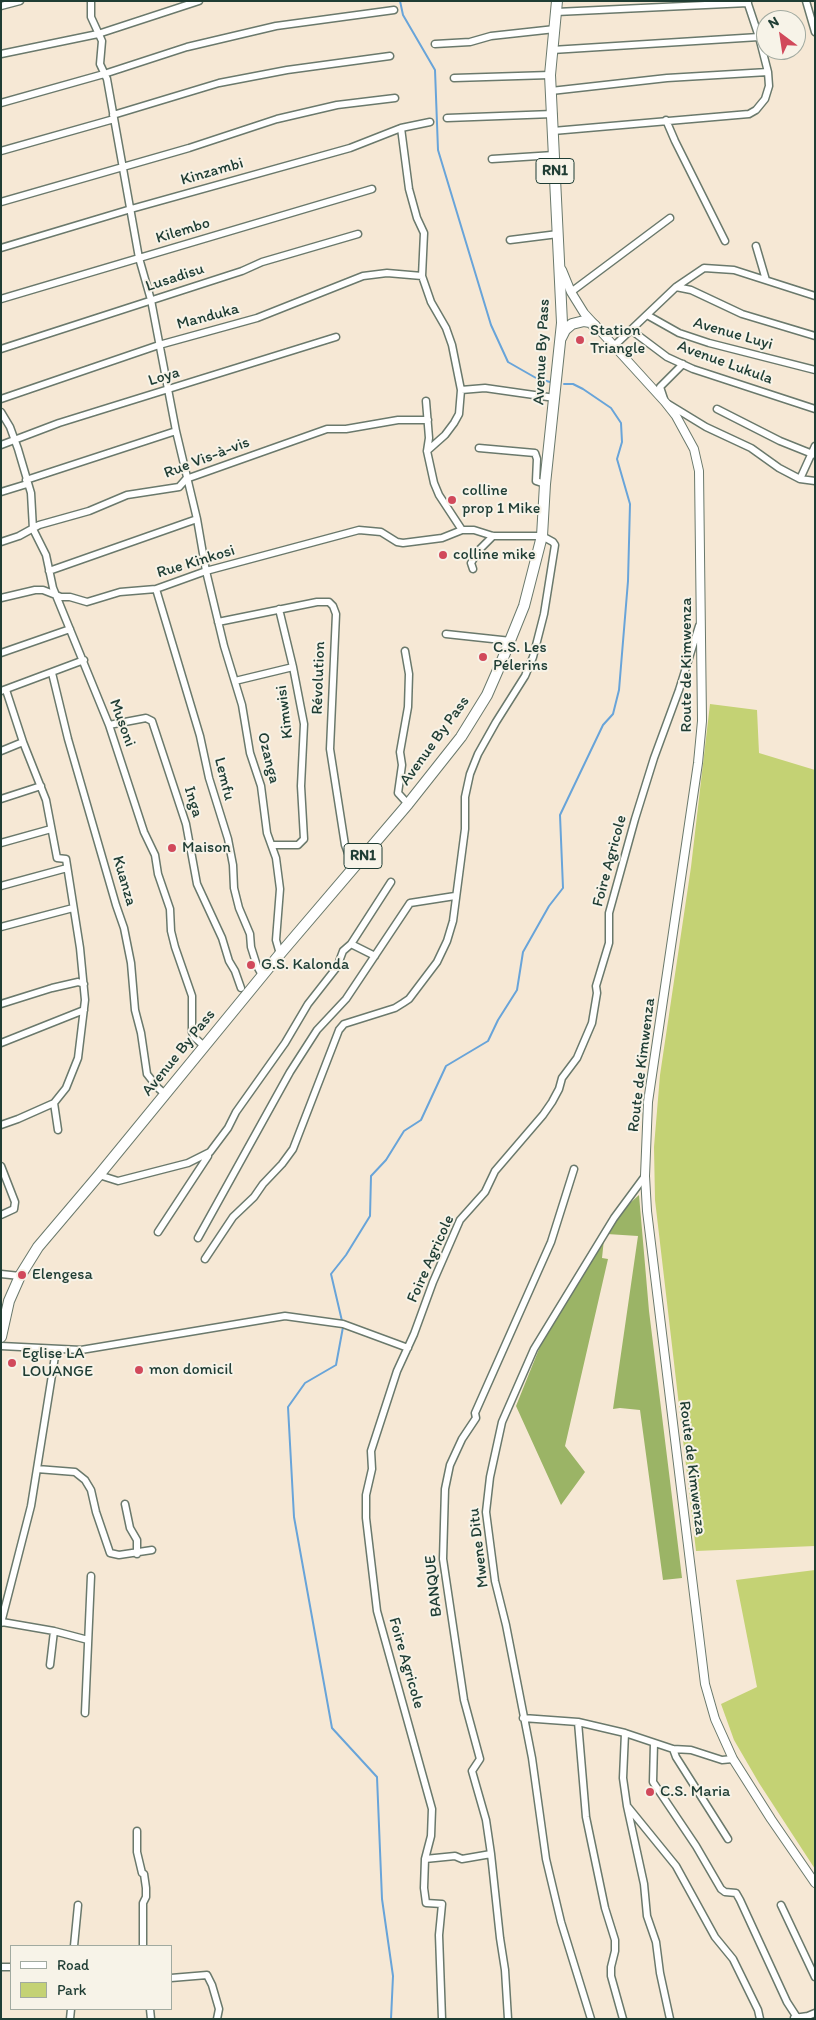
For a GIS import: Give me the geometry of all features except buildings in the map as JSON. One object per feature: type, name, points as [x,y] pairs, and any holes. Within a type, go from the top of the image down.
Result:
[{"type":"highway","name":"Avenue By Pass","points":[[1,1337],[9,1301],[20,1276],[38,1246],[99,1175],[262,975],[408,804],[472,722],[487,695],[510,640],[524,606],[542,536],[545,484],[562,323],[550,75],[556,6]]},
{"type":"highway","points":[[560,341],[565,330],[572,324],[584,321],[590,322],[595,326]]},
{"type":"street","points":[[1,6],[20,1]]},
{"type":"street","name":"Ozanga","points":[[91,1],[91,15],[102,41],[100,60],[113,117],[139,258],[151,300],[186,479],[197,519],[206,571],[218,622],[235,681],[250,753],[261,786],[267,833],[272,845],[279,880],[276,940],[280,954]]},
{"type":"street","points":[[1,54],[98,34],[200,1]]},
{"type":"street","points":[[806,1],[815,32]]},
{"type":"street","points":[[808,10],[810,1]]},
{"type":"street","points":[[556,6],[748,2],[756,27]]},
{"type":"street","points":[[1,103],[104,74],[187,47],[276,26],[394,10]]},
{"type":"street","points":[[436,44],[470,42],[491,36],[554,29]]},
{"type":"street","points":[[552,50],[756,37]]},
{"type":"street","points":[[1,150],[219,83],[286,70],[390,56]]},
{"type":"street","points":[[553,131],[749,114],[756,110],[768,93],[768,72],[765,60]]},
{"type":"street","points":[[551,91],[667,78],[768,72]]},
{"type":"street","points":[[454,78],[550,75]]},
{"type":"street","points":[[1,202],[123,168],[229,136],[277,119],[337,105],[395,98]]},
{"type":"street","points":[[447,118],[552,114]]},
{"type":"street","points":[[666,120],[725,241]]},
{"type":"street","name":"Kinzambi","points":[[1,248],[131,209],[350,148],[401,128],[430,122]]},
{"type":"street","points":[[401,128],[409,189],[417,218],[424,234],[422,276],[431,302],[446,328],[452,345],[461,390],[459,414],[454,423],[445,435],[427,451]]},
{"type":"street","points":[[492,159],[554,155]]},
{"type":"street","name":"Kilembo","points":[[1,299],[76,275],[372,189]]},
{"type":"street","points":[[571,292],[670,218]]},
{"type":"street","name":"Lusadisu","points":[[1,349],[242,271],[262,262],[358,234]]},
{"type":"street","points":[[510,240],[558,234]]},
{"type":"street","points":[[756,246],[766,280]]},
{"type":"street","name":"Route de Kimwenza","points":[[560,266],[571,292],[595,326],[666,402],[694,449],[699,475],[702,713],[698,763],[648,1102],[645,1176],[648,1226],[704,1678],[715,1719],[733,1759],[771,1820],[815,1883]]},
{"type":"street","points":[[614,346],[676,287],[704,268],[734,270],[815,296]]},
{"type":"street","name":"Manduka","points":[[1,399],[159,345],[257,318],[363,276],[387,273],[422,276]]},
{"type":"street","points":[[676,287],[690,290],[742,314],[815,336]]},
{"type":"street","name":"Avenue Luyi","points":[[647,315],[679,333],[709,343],[815,370]]},
{"type":"street","name":"Avenue Lukula","points":[[631,330],[667,357],[683,364],[815,409]]},
{"type":"street","name":"Loya","points":[[1,445],[59,423],[336,337]]},
{"type":"street","points":[[683,364],[660,387],[666,402],[706,427],[751,448],[800,479],[815,481]]},
{"type":"street","points":[[461,390],[485,388],[555,398]]},
{"type":"street","points":[[205,1259],[233,1217],[254,1197],[293,1149],[339,1030],[344,1024],[395,1008],[403,1003],[437,962],[451,928],[465,829],[465,797],[470,774],[478,754],[525,676],[533,657],[544,614],[555,545],[550,539],[542,536],[493,536],[474,530],[462,530],[439,494],[427,451],[429,438],[426,401]]},
{"type":"street","points":[[717,409],[813,454]]},
{"type":"street","name":"Musoni","points":[[1,412],[15,440],[33,505],[33,529],[40,540],[55,594],[84,660],[109,725],[144,832],[155,855],[158,874],[170,909],[171,931],[175,947],[192,996],[192,1032],[194,1037],[204,1046]]},
{"type":"street","name":"Rue Vis-à-vis","points":[[1,542],[20,536],[39,525],[89,511],[127,495],[179,487],[186,479],[327,429],[346,429],[398,420],[428,420]]},
{"type":"street","points":[[1,492],[176,431]]},
{"type":"street","points":[[800,479],[815,446]]},
{"type":"street","points":[[479,448],[535,453],[538,459],[536,481],[545,484]]},
{"type":"street","points":[[49,571],[197,519]]},
{"type":"street","name":"Rue Kinkosi","points":[[1,598],[35,590],[48,591],[61,597],[70,597],[87,602],[120,592],[156,589],[206,571],[359,530],[381,532],[397,542],[412,543],[442,538],[462,530]]},
{"type":"street","points":[[473,569],[471,563],[479,550],[493,536]]},
{"type":"street","name":"Lemfu","points":[[156,589],[200,736],[214,796],[228,840],[236,895],[250,934],[257,966],[262,975]]},
{"type":"street","name":"Révolution","points":[[218,622],[318,602],[329,602],[335,610],[330,749],[345,845],[353,867]]},
{"type":"street","name":"Kimwisi","points":[[272,845],[298,845],[304,839],[301,786],[304,724],[280,610]]},
{"type":"street","name":"Foire Agricole","points":[[442,2019],[439,1935],[442,1904],[426,1903],[424,1888],[425,1858],[431,1836],[432,1809],[376,1611],[366,1518],[366,1495],[372,1469],[371,1451],[397,1371],[460,1220],[485,1192],[495,1171],[552,1102],[562,1078],[577,1058],[592,1023],[597,993],[596,986],[609,943],[609,912],[654,758],[680,690],[701,618]]},
{"type":"street","points":[[1,653],[70,629]]},
{"type":"street","points":[[446,634],[510,640]]},
{"type":"street","points":[[406,651],[408,707],[400,752],[402,765],[398,793],[408,804]]},
{"type":"street","points":[[1,1125],[54,1103],[66,1088],[78,1058],[84,1010],[84,984],[66,860],[57,858],[46,800],[4,691],[84,660]]},
{"type":"street","points":[[235,681],[293,666]]},
{"type":"street","name":"Kuanza","points":[[52,673],[68,739],[124,928],[132,972],[135,1010],[141,1033],[147,1074],[165,1094]]},
{"type":"street","name":"Inga","points":[[109,725],[146,718],[152,721],[186,824],[197,884],[222,938],[229,961],[241,988]]},
{"type":"street","points":[[1,751],[23,742]]},
{"type":"street","points":[[1,799],[41,786]]},
{"type":"street","points":[[1,843],[51,829]]},
{"type":"street","points":[[1,886],[67,868]]},
{"type":"street","points":[[158,1232],[210,1152],[228,1128],[236,1112],[285,1043],[308,1004],[337,967],[343,951],[351,944],[391,882]]},
{"type":"street","points":[[198,1238],[290,1072],[317,1030],[346,999],[410,903],[455,896]]},
{"type":"street","points":[[1,927],[73,908]]},
{"type":"street","points":[[351,944],[375,956]]},
{"type":"street","points":[[1,1004],[52,988],[78,982],[84,984]]},
{"type":"street","points":[[1,1043],[84,1010]]},
{"type":"street","points":[[54,1103],[58,1130]]},
{"type":"street","points":[[99,1175],[118,1181],[188,1163],[210,1152]]},
{"type":"street","points":[[1,1166],[15,1202],[14,1209],[1,1215]]},
{"type":"street","name":"BANQUE","points":[[508,2019],[505,1970],[491,1854],[486,1820],[472,1771],[480,1759],[464,1700],[443,1559],[446,1489],[450,1464],[462,1439],[476,1418],[475,1413],[550,1242],[574,1169]]},
{"type":"street","name":"Mwene Ditu","points":[[592,2019],[562,1922],[546,1859],[532,1758],[506,1625],[495,1581],[486,1515],[490,1477],[502,1422],[540,1338],[614,1218],[645,1176]]},
{"type":"street","points":[[1,1274],[20,1276]]},
{"type":"street","points":[[1,1346],[56,1350],[90,1349],[285,1316],[346,1325],[408,1348]]},
{"type":"street","points":[[56,1350],[37,1469],[21,1551],[2,1622],[54,1631],[88,1640]]},
{"type":"street","points":[[37,1469],[75,1472],[86,1480],[91,1490],[96,1512],[110,1553],[119,1555],[138,1554],[152,1550]]},
{"type":"street","points":[[125,1504],[130,1528],[137,1540],[138,1554]]},
{"type":"street","points":[[85,1713],[91,1576]]},
{"type":"street","points":[[50,1665],[54,1631]]},
{"type":"street","points":[[523,1718],[578,1722],[625,1733],[673,1749],[691,1750],[722,1760],[733,1759]]},
{"type":"street","points":[[578,1722],[586,1817],[605,1908],[614,1940],[615,1951],[611,1976],[623,2019]]},
{"type":"street","points":[[625,1733],[623,1778],[627,1806],[644,1884],[647,1916],[657,1944],[660,1973],[670,2019]]},
{"type":"street","points":[[654,1743],[654,1782],[696,1846],[721,1889],[725,1892],[736,1893],[796,2018],[815,2013]]},
{"type":"street","points":[[673,1749],[676,1757],[728,1839]]},
{"type":"street","points":[[627,1806],[676,1866],[715,1937],[733,1959],[758,2010],[760,2019]]},
{"type":"street","points":[[137,1831],[137,1852],[146,1888],[142,1911],[143,1945]]},
{"type":"street","points":[[425,1858],[455,1856],[462,1859],[491,1854]]},
{"type":"street","points":[[74,1945],[78,1905]]},
{"type":"street","points":[[781,1906],[815,1977]]},
{"type":"street","points":[[172,1978],[208,1975],[218,2010],[217,2019]]},
{"type":"green space","points":[[710,704],[757,710],[759,753],[815,770],[815,1546],[696,1551],[655,1200],[654,1147],[660,1075],[691,867]]},
{"type":"green space","points":[[639,1195],[649,1311],[682,1578],[663,1580],[640,1410],[613,1409],[638,1236],[607,1234],[604,1239],[602,1258],[608,1259],[565,1446],[585,1472],[561,1505],[516,1406],[541,1344],[618,1214]]},
{"type":"green space","points":[[815,1570],[815,1869],[759,1783],[734,1740],[721,1704],[757,1687],[736,1580]]},
{"type":"waterway","points":[[400,1],[403,15],[435,70],[438,150],[491,325],[508,362],[536,378],[550,382]]},
{"type":"waterway","points":[[342,1321],[331,1274],[346,1255],[370,1216],[371,1176],[386,1160],[404,1131],[421,1120],[446,1066],[488,1041],[498,1020],[517,990],[523,952],[549,906],[563,888],[560,815],[603,725],[613,714],[619,690],[628,581],[630,504],[617,459],[622,442],[621,423],[611,408],[583,389],[573,384],[564,384]]},
{"type":"waterway","points":[[343,1327],[336,1365],[305,1383],[288,1407],[294,1517],[332,1728],[377,1777],[382,1899],[393,1976],[391,2019]]},
{"type":"place","name":"Station Triangle","points":[[580,340]]},
{"type":"place","name":"colline prop 1 Mike","points":[[452,500]]},
{"type":"place","name":"colline mike","points":[[443,555]]},
{"type":"place","name":"C.S. Les Pélerins","points":[[483,657]]},
{"type":"place","name":"Maison","points":[[172,848]]},
{"type":"place","name":"G.S. Kalonda","points":[[251,965]]},
{"type":"place","name":"Elengesa","points":[[22,1275]]},
{"type":"place","name":"Eglise LA LOUANGE","points":[[12,1363]]},
{"type":"place","name":"mon domicil","points":[[139,1370]]},
{"type":"place","name":"C.S. Maria","points":[[650,1792]]}]
